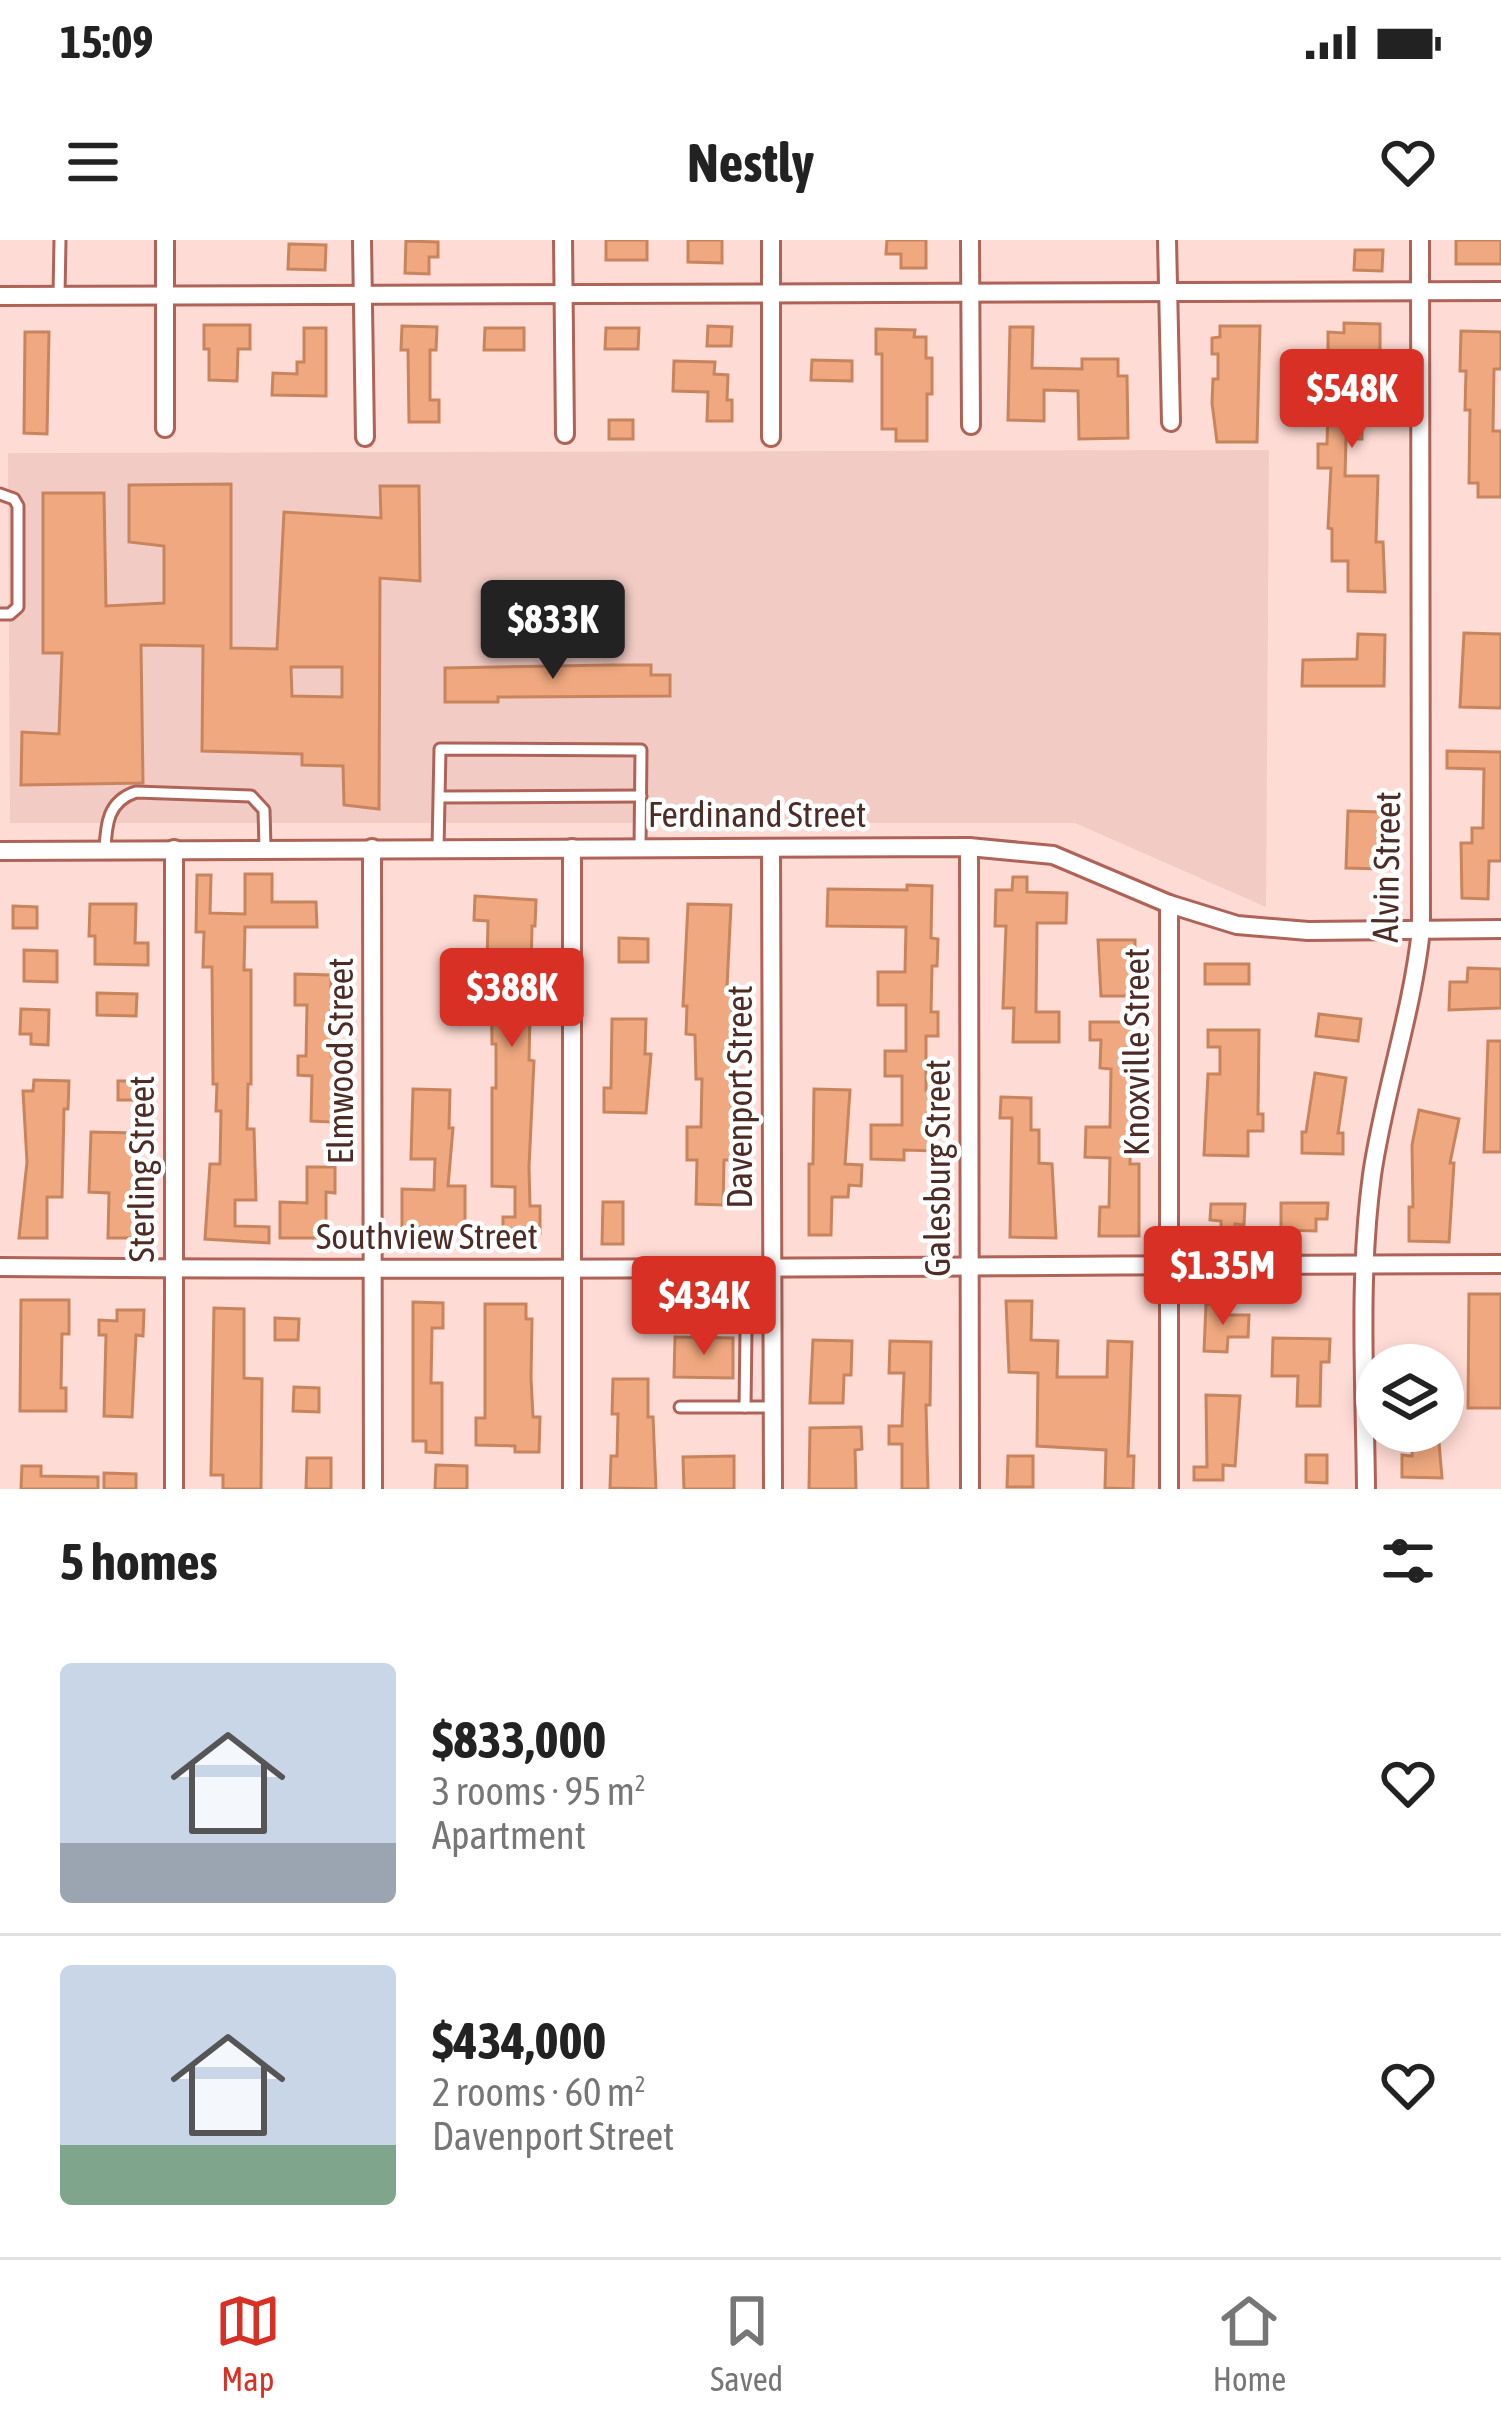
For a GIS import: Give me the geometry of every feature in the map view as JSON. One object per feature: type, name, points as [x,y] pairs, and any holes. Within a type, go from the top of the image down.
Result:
[{"type":"street","points":[[164,428],[165,240]]},
{"type":"street","points":[[362,240],[365,437]]},
{"type":"street","points":[[563,240],[565,434]]},
{"type":"street","points":[[771,240],[771,437]]},
{"type":"street","points":[[970,240],[971,425]]},
{"type":"street","points":[[1167,240],[1171,422]]},
{"type":"street","name":"Alvin Street","points":[[1366,1489],[1364,1264],[1373,1169],[1421,931],[1420,240]]},
{"type":"street","points":[[0,296],[1501,291]]},
{"type":"street","name":"Ferdinand Street","points":[[0,851],[969,847],[1053,855],[1208,918],[1270,929],[1501,929]]},
{"type":"street","name":"Galesburg Street","points":[[969,847],[970,1489]]},
{"type":"street","name":"Elmwood Street","points":[[372,848],[374,1489]]},
{"type":"street","points":[[572,848],[572,1489]]},
{"type":"street","name":"Davenport Street","points":[[772,848],[773,1489]]},
{"type":"street","name":"Sterling Street","points":[[174,849],[174,1489]]},
{"type":"street","name":"Knoxville Street","points":[[1169,904],[1169,1489]]},
{"type":"street","name":"Southview Street","points":[[0,1267],[373,1272],[1501,1264]]},
{"type":"lane","points":[[59,240],[59,295]]},
{"type":"lane","points":[[0,494],[14,499],[18,506],[18,607],[10,614],[0,614]]},
{"type":"lane","points":[[438,849],[440,749],[641,750],[640,848]]},
{"type":"lane","points":[[105,850],[109,815],[125,796],[136,792],[251,796],[264,810],[265,848]]},
{"type":"lane","points":[[440,797],[641,796]]},
{"type":"lane","points":[[682,1268],[683,1316],[736,1314],[746,1330],[745,1407]]},
{"type":"lane","points":[[746,1330],[772,1329]]},
{"type":"lane","points":[[680,1407],[772,1407]]},
{"type":"shaded area","points":[[1269,450],[1266,907],[1075,823],[10,823],[8,453]]},
{"type":"building","points":[[606,240],[647,240],[647,260],[606,260]]},
{"type":"building","points":[[688,240],[722,240],[722,263],[688,262]]},
{"type":"building","points":[[887,240],[926,240],[926,268],[901,268],[901,254],[886,254]]},
{"type":"building","points":[[1456,240],[1501,240],[1501,264],[1456,264]]},
{"type":"building","points":[[406,241],[438,242],[438,257],[429,257],[429,274],[405,273]]},
{"type":"building","points":[[289,244],[326,245],[325,270],[288,269]]},
{"type":"building","points":[[1355,250],[1383,250],[1382,271],[1354,270]]},
{"type":"building","points":[[1344,323],[1380,324],[1380,400],[1369,400],[1369,407],[1362,407],[1362,439],[1346,439],[1345,476],[1378,476],[1376,542],[1383,542],[1385,592],[1348,591],[1348,561],[1332,561],[1332,529],[1328,528],[1331,468],[1318,468],[1318,444],[1327,444],[1328,408],[1326,397],[1316,397],[1316,382],[1319,351],[1328,351],[1328,332],[1344,333]]},
{"type":"building","points":[[204,325],[250,325],[250,349],[238,349],[237,381],[209,380]]},
{"type":"building","points":[[402,326],[437,327],[436,350],[430,350],[430,400],[439,400],[439,422],[409,422],[408,350],[401,350]]},
{"type":"building","points":[[708,326],[732,327],[731,346],[707,346]]},
{"type":"building","points":[[1220,326],[1260,326],[1257,442],[1217,442],[1212,403],[1218,354],[1212,354],[1212,338],[1220,337]]},
{"type":"building","points":[[1010,327],[1033,327],[1032,368],[1082,369],[1082,359],[1118,359],[1118,376],[1127,376],[1128,438],[1079,439],[1078,391],[1044,390],[1044,421],[1008,420]]},
{"type":"building","points":[[304,328],[326,328],[326,396],[272,395],[273,373],[297,374],[297,362],[304,362]]},
{"type":"building","points":[[485,328],[524,328],[524,350],[484,350]]},
{"type":"building","points":[[606,328],[639,328],[638,349],[605,349]]},
{"type":"building","points":[[876,329],[915,330],[914,337],[926,337],[926,358],[932,358],[927,441],[896,441],[896,429],[882,429],[882,354],[876,354]]},
{"type":"building","points":[[1461,331],[1501,332],[1501,369],[1494,369],[1493,431],[1501,431],[1501,497],[1478,497],[1478,483],[1469,483],[1470,410],[1465,410],[1466,371],[1460,371]]},
{"type":"building","points":[[25,332],[49,332],[47,434],[24,433]]},
{"type":"building","points":[[812,360],[852,361],[852,381],[811,380]]},
{"type":"building","points":[[674,361],[715,362],[714,374],[728,375],[732,421],[707,421],[708,392],[673,391]]},
{"type":"building","points":[[609,420],[633,420],[633,439],[609,439]]},
{"type":"building","points":[[231,484],[231,648],[277,649],[284,512],[381,518],[380,486],[419,486],[420,581],[380,578],[379,809],[344,805],[343,766],[302,765],[302,754],[202,751],[203,646],[141,645],[143,783],[21,785],[22,732],[59,734],[62,653],[43,653],[43,493],[104,493],[106,606],[164,603],[164,546],[129,542],[129,485]],"holes":[[[291,667],[342,667],[342,697],[292,696]]]},
{"type":"building","points":[[1464,633],[1501,634],[1501,708],[1460,707]]},
{"type":"building","points":[[1358,634],[1385,635],[1384,686],[1302,686],[1303,660],[1357,659]]},
{"type":"building","points":[[651,665],[651,675],[670,675],[670,696],[445,702],[445,668]]},
{"type":"building","points":[[1447,751],[1501,752],[1501,861],[1489,861],[1488,899],[1462,898],[1461,843],[1472,843],[1472,828],[1483,828],[1484,769],[1447,768]]},
{"type":"building","points":[[1348,811],[1380,812],[1383,869],[1346,868]]},
{"type":"building","points":[[245,874],[272,874],[272,902],[316,902],[317,927],[245,927],[244,970],[251,970],[247,1129],[254,1129],[256,1200],[235,1200],[235,1226],[269,1227],[269,1243],[205,1239],[210,1164],[220,1164],[221,1111],[216,1111],[217,1084],[213,1084],[212,967],[203,967],[204,932],[196,932],[197,875],[211,875],[210,913],[245,914]]},
{"type":"building","points":[[1013,877],[1027,877],[1027,892],[1067,893],[1066,923],[1037,923],[1036,1012],[1059,1012],[1059,1042],[1013,1042],[1014,1008],[1003,1008],[1006,926],[995,926],[996,890],[1012,890]]},
{"type":"building","points":[[907,885],[932,886],[931,938],[938,939],[931,1012],[938,1012],[938,1036],[926,1036],[929,1134],[935,1134],[935,1151],[904,1150],[904,1160],[871,1159],[871,1125],[902,1125],[902,1076],[885,1076],[885,1051],[906,1051],[906,1005],[878,1005],[878,972],[905,972],[906,927],[827,926],[828,889],[907,890]]},
{"type":"building","points":[[475,896],[536,900],[529,1167],[530,1206],[540,1206],[540,1233],[503,1233],[503,1217],[515,1217],[515,1187],[492,1186],[496,1044],[492,1044],[488,921],[474,920]]},
{"type":"building","points":[[90,904],[136,904],[135,943],[148,943],[148,965],[95,964],[95,936],[89,936]]},
{"type":"building","points":[[688,904],[731,905],[727,987],[733,987],[732,1032],[743,1033],[742,1048],[732,1048],[731,1103],[750,1103],[750,1122],[733,1122],[732,1160],[724,1160],[723,1205],[696,1204],[697,1160],[687,1160],[687,1127],[701,1127],[702,1079],[696,1079],[695,1035],[686,1034],[687,1006],[683,1006]]},
{"type":"building","points":[[13,906],[37,907],[37,928],[13,928]]},
{"type":"building","points":[[619,938],[648,939],[648,962],[619,962]]},
{"type":"building","points":[[1098,940],[1135,940],[1135,996],[1101,996]]},
{"type":"building","points":[[24,950],[57,951],[57,982],[24,981]]},
{"type":"building","points":[[1205,964],[1249,964],[1249,984],[1205,984]]},
{"type":"building","points":[[1468,968],[1501,969],[1501,1008],[1449,1010],[1450,982],[1467,982]]},
{"type":"building","points":[[295,974],[331,975],[331,990],[341,990],[341,1005],[331,1005],[331,1056],[337,1056],[332,1122],[311,1121],[312,1076],[298,1075],[298,1056],[306,1056],[307,1005],[295,1005]]},
{"type":"building","points":[[97,993],[137,994],[136,1016],[97,1015]]},
{"type":"building","points":[[21,1009],[49,1010],[48,1045],[31,1044],[31,1034],[20,1034]]},
{"type":"building","points":[[1319,1014],[1361,1019],[1358,1041],[1316,1036]]},
{"type":"building","points":[[612,1019],[646,1019],[645,1054],[651,1054],[646,1113],[604,1112],[604,1088],[611,1088]]},
{"type":"building","points":[[1090,1022],[1133,1022],[1133,1049],[1146,1049],[1146,1069],[1139,1069],[1138,1121],[1131,1121],[1130,1164],[1139,1164],[1139,1236],[1099,1236],[1100,1207],[1109,1207],[1110,1158],[1085,1157],[1086,1127],[1110,1127],[1111,1069],[1100,1068],[1101,1040],[1090,1040]]},
{"type":"building","points":[[1208,1030],[1259,1030],[1258,1114],[1263,1114],[1263,1131],[1248,1131],[1248,1156],[1204,1155],[1208,1074],[1220,1074],[1220,1047],[1208,1047]]},
{"type":"building","points":[[1488,1041],[1501,1041],[1501,1152],[1484,1152]]},
{"type":"building","points":[[1315,1073],[1346,1078],[1338,1133],[1343,1133],[1343,1154],[1302,1153]]},
{"type":"building","points":[[34,1080],[69,1081],[62,1197],[47,1197],[47,1238],[19,1238],[27,1162],[23,1091],[33,1091]]},
{"type":"building","points":[[118,1081],[143,1081],[143,1100],[118,1100]]},
{"type":"building","points":[[413,1089],[450,1090],[449,1128],[453,1128],[448,1186],[465,1186],[465,1229],[402,1227],[402,1189],[434,1190],[435,1159],[411,1159]]},
{"type":"building","points":[[814,1089],[850,1090],[845,1164],[862,1165],[861,1186],[849,1185],[848,1197],[832,1197],[831,1235],[809,1235]]},
{"type":"building","points":[[1001,1097],[1031,1098],[1031,1130],[1039,1130],[1039,1163],[1052,1164],[1056,1238],[1010,1237],[1012,1118],[1000,1118]]},
{"type":"building","points":[[1419,1110],[1459,1119],[1450,1163],[1454,1163],[1449,1242],[1409,1241],[1412,1145]]},
{"type":"building","points":[[91,1132],[135,1133],[137,1238],[108,1238],[109,1193],[89,1192]]},
{"type":"building","points":[[307,1167],[335,1167],[335,1193],[326,1192],[326,1238],[280,1238],[280,1202],[307,1203]]},
{"type":"building","points":[[603,1202],[623,1202],[623,1244],[602,1244]]},
{"type":"building","points":[[1281,1203],[1328,1203],[1327,1219],[1316,1219],[1316,1231],[1281,1230]]},
{"type":"building","points":[[1211,1204],[1245,1204],[1244,1225],[1235,1224],[1234,1239],[1221,1238],[1221,1221],[1210,1220]]},
{"type":"building","points":[[1469,1294],[1501,1294],[1501,1408],[1468,1408]]},
{"type":"building","points":[[21,1300],[69,1300],[69,1334],[62,1334],[61,1388],[66,1388],[66,1411],[20,1411]]},
{"type":"building","points":[[1006,1301],[1032,1301],[1031,1340],[1058,1341],[1057,1377],[1107,1377],[1108,1341],[1132,1342],[1128,1456],[1134,1456],[1133,1489],[1105,1488],[1106,1450],[1037,1446],[1038,1373],[1009,1372]]},
{"type":"building","points":[[413,1302],[443,1303],[443,1328],[432,1328],[431,1383],[442,1383],[442,1453],[426,1452],[426,1441],[413,1441]]},
{"type":"building","points":[[485,1304],[526,1304],[526,1319],[532,1319],[533,1417],[540,1417],[539,1452],[476,1445],[476,1418],[485,1418]]},
{"type":"building","points":[[1206,1304],[1225,1304],[1225,1315],[1249,1315],[1248,1337],[1228,1337],[1227,1352],[1204,1351]]},
{"type":"building","points":[[214,1308],[244,1309],[244,1378],[262,1379],[261,1489],[223,1489],[223,1475],[211,1475]]},
{"type":"building","points":[[117,1310],[144,1310],[143,1336],[136,1335],[132,1417],[104,1416],[106,1335],[99,1335],[99,1320],[117,1321]]},
{"type":"building","points":[[275,1318],[299,1319],[298,1340],[275,1340]]},
{"type":"building","points":[[675,1337],[733,1338],[733,1378],[674,1377]]},
{"type":"building","points":[[1273,1338],[1330,1339],[1329,1362],[1321,1362],[1320,1406],[1297,1406],[1298,1376],[1272,1376]]},
{"type":"building","points":[[813,1340],[852,1341],[851,1375],[844,1375],[843,1403],[810,1403]]},
{"type":"building","points":[[890,1341],[931,1342],[930,1405],[926,1405],[928,1489],[902,1489],[902,1444],[889,1444],[889,1426],[902,1426],[904,1373],[889,1373]]},
{"type":"building","points":[[613,1379],[648,1379],[656,1489],[610,1488],[611,1456],[617,1456]]},
{"type":"building","points":[[294,1387],[319,1388],[319,1412],[293,1411]]},
{"type":"building","points":[[1206,1395],[1240,1396],[1235,1466],[1223,1465],[1223,1480],[1194,1480],[1194,1467],[1207,1467]]},
{"type":"building","points":[[861,1427],[862,1449],[855,1450],[856,1489],[809,1489],[810,1428]]},
{"type":"building","points":[[1412,1452],[1440,1452],[1442,1478],[1402,1477],[1402,1455],[1412,1456]]},
{"type":"building","points":[[1306,1455],[1327,1455],[1327,1483],[1306,1482]]},
{"type":"building","points":[[734,1456],[734,1489],[684,1489],[683,1457]]},
{"type":"building","points":[[1008,1456],[1033,1456],[1033,1487],[1007,1487]]},
{"type":"building","points":[[307,1458],[331,1458],[331,1489],[306,1489]]},
{"type":"building","points":[[436,1465],[467,1466],[467,1489],[435,1489]]},
{"type":"building","points":[[22,1466],[41,1466],[41,1476],[98,1477],[98,1489],[21,1489]]},
{"type":"building","points":[[104,1473],[136,1474],[136,1489],[104,1489]]}]
